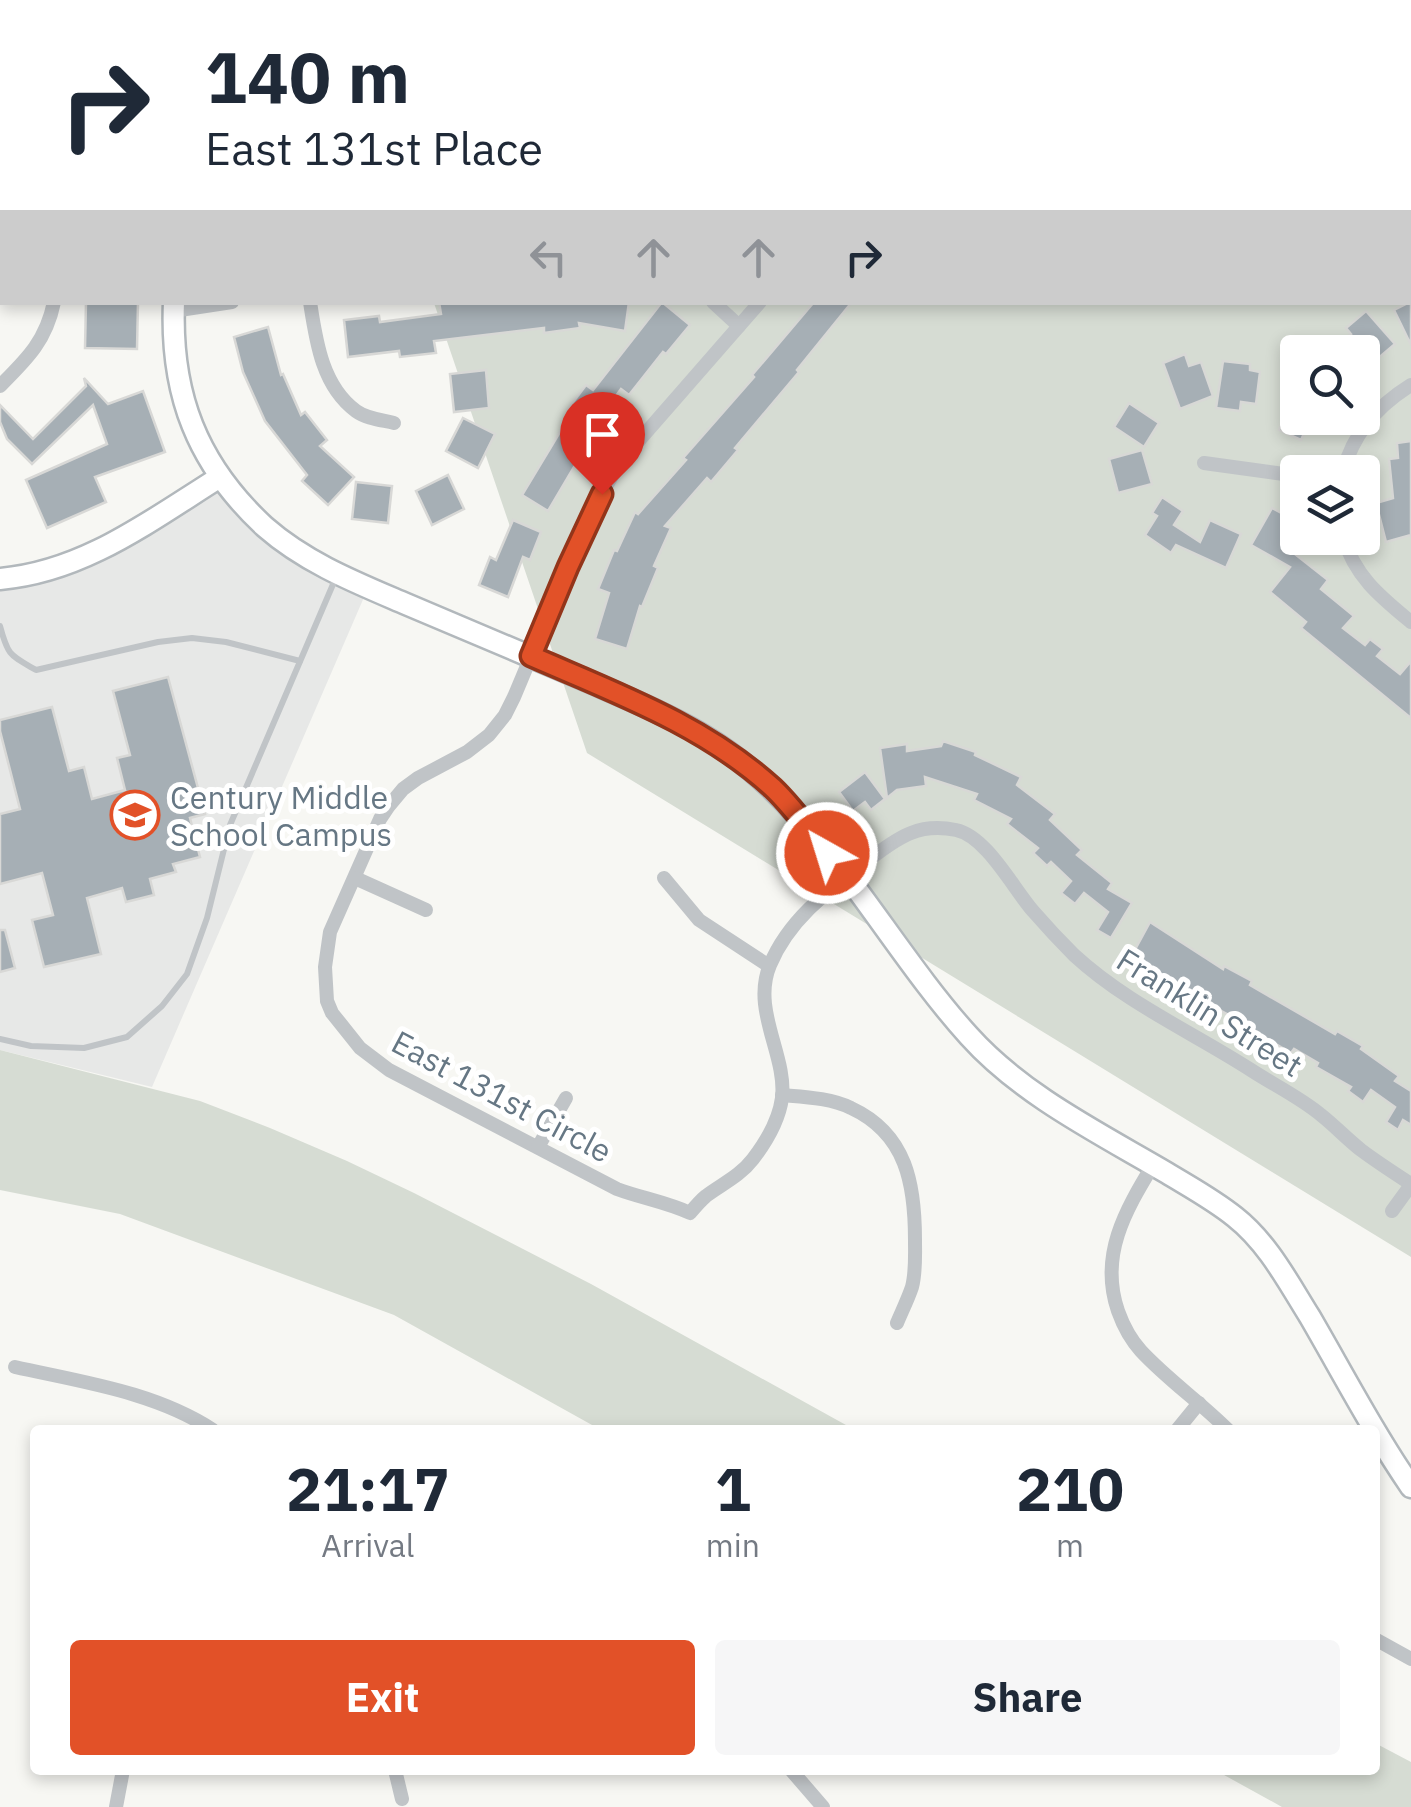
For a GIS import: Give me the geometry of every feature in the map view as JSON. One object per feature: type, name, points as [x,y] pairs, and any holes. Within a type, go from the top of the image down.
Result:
[{"type":"street","points":[[0,386],[34,351],[50,324],[53,305]]},
{"type":"street","points":[[310,305],[318,354],[337,389],[354,410],[394,424]]},
{"type":"street","points":[[716,305],[739,326]]},
{"type":"street","name":"East 131st Circle","points":[[757,305],[612,476],[592,511],[505,715],[489,735],[467,752],[402,789],[380,819],[330,932],[326,954],[327,1001],[360,1048],[389,1070],[617,1189],[690,1212],[750,1162],[770,1134],[782,1095]]},
{"type":"street","points":[[173,307],[174,354],[189,419],[220,476],[264,526],[287,545],[338,574],[648,707],[704,736],[771,787],[984,1052],[1020,1084],[1228,1211],[1250,1231],[1284,1274],[1374,1425]]},
{"type":"street","points":[[1349,455],[1368,420],[1411,385]]},
{"type":"street","points":[[1204,463],[1280,474]]},
{"type":"street","points":[[0,579],[37,574],[112,545],[220,476]]},
{"type":"street","points":[[1350,555],[1376,593],[1411,622]]},
{"type":"street","name":"Franklin Street","points":[[847,877],[893,842],[917,831],[934,828],[974,837],[1054,935],[1102,979],[1320,1114],[1411,1185]]},
{"type":"street","points":[[847,877],[802,915],[784,938],[769,966],[765,1000],[782,1095],[812,1098],[855,1110],[888,1137],[900,1153],[914,1190],[915,1270],[897,1323]]},
{"type":"street","points":[[354,878],[426,910]]},
{"type":"street","points":[[664,878],[700,920],[769,966]]},
{"type":"street","points":[[538,1147],[566,1098]]},
{"type":"street","points":[[1152,1165],[1114,1242],[1110,1271],[1114,1300],[1140,1350],[1223,1425]]},
{"type":"street","points":[[1392,1210],[1411,1185]]},
{"type":"street","points":[[15,1367],[121,1391],[177,1410],[203,1425]]},
{"type":"street","points":[[1181,1425],[1199,1403]]},
{"type":"street","points":[[1380,1435],[1411,1487]]},
{"type":"street","points":[[1380,1642],[1411,1659]]},
{"type":"street","points":[[116,1807],[122,1775]]},
{"type":"street","points":[[396,1775],[402,1800]]},
{"type":"street","points":[[795,1775],[824,1807]]},
{"type":"lane","points":[[0,1039],[30,1046],[84,1048],[127,1037],[162,1006],[186,974],[207,918],[230,825],[338,574]]},
{"type":"lane","points":[[0,626],[6,649],[36,670],[192,638],[300,660]]},
{"type":"shaded area","points":[[435,305],[1411,305],[1411,1257],[587,753]]},
{"type":"shaded area","name":"Century Middle School Campus","points":[[220,477],[245,506],[368,588],[152,1087],[0,1050],[0,579],[37,574]]},
{"type":"shaded area","points":[[0,1050],[200,1101],[347,1161],[591,1284],[846,1425],[592,1425],[394,1315],[120,1214],[0,1190]]},
{"type":"shaded area","points":[[1380,1746],[1411,1762],[1411,1807],[1282,1807],[1224,1775],[1380,1775]]},
{"type":"building","points":[[86,305],[138,305],[137,349],[85,348]]},
{"type":"building","points":[[440,305],[629,305],[625,331],[579,323],[580,328],[544,333],[544,328],[434,341],[436,353],[400,357],[399,351],[348,357],[344,320],[379,316],[380,322],[441,314]]},
{"type":"building","points":[[660,305],[666,305],[690,325],[629,395],[621,389],[586,437],[590,440],[548,511],[522,495],[572,412],[568,409],[586,385],[593,390]]},
{"type":"building","points":[[811,305],[850,305],[735,448],[738,450],[665,526],[671,528],[627,649],[595,639],[609,593],[598,589],[635,512],[638,514],[686,460],[683,458]]},
{"type":"building","points":[[1411,305],[1411,345],[1394,310]]},
{"type":"building","points":[[1366,311],[1395,344],[1380,357],[1380,335],[1350,335],[1346,328]]},
{"type":"building","points":[[268,327],[281,375],[301,415],[305,412],[327,440],[320,446],[354,477],[328,505],[302,481],[307,475],[265,421],[243,372],[234,337]]},
{"type":"building","points":[[1185,354],[1189,366],[1201,362],[1213,396],[1180,409],[1163,363]]},
{"type":"building","points":[[1223,361],[1250,364],[1250,370],[1260,372],[1256,404],[1241,402],[1240,411],[1216,408]]},
{"type":"building","points":[[486,370],[489,408],[454,412],[450,374]]},
{"type":"building","points":[[84,378],[108,404],[143,391],[165,452],[95,477],[106,502],[47,528],[26,480],[107,444],[93,405],[32,464],[7,439],[0,422],[0,405],[33,439],[86,386]]},
{"type":"building","points":[[1129,403],[1159,423],[1144,447],[1114,427]]},
{"type":"building","points":[[463,418],[495,434],[478,468],[446,451]]},
{"type":"building","points":[[1411,441],[1411,535],[1386,542],[1380,502],[1393,498],[1389,459],[1398,458],[1397,443]]},
{"type":"building","points":[[1142,450],[1152,484],[1118,493],[1109,459]]},
{"type":"building","points":[[448,475],[464,509],[432,525],[416,491]]},
{"type":"building","points":[[356,482],[392,486],[388,523],[352,519]]},
{"type":"building","points":[[1162,497],[1183,511],[1174,525],[1200,542],[1210,520],[1241,534],[1226,568],[1176,545],[1171,553],[1145,535],[1157,516],[1152,513]]},
{"type":"building","points":[[1272,508],[1280,512],[1280,555],[1296,555],[1328,580],[1321,589],[1354,616],[1343,628],[1365,645],[1370,639],[1383,649],[1377,656],[1400,674],[1411,661],[1411,718],[1301,628],[1306,622],[1270,592],[1290,567],[1251,545]]},
{"type":"building","points":[[513,520],[541,532],[530,560],[523,557],[508,597],[479,585],[490,557],[496,560]]},
{"type":"building","points":[[168,677],[205,814],[190,818],[200,857],[173,864],[176,872],[150,879],[154,895],[126,902],[122,888],[87,898],[101,954],[44,967],[32,920],[53,915],[42,873],[0,884],[0,814],[20,809],[0,720],[52,707],[69,771],[84,767],[92,799],[125,790],[117,758],[130,755],[113,691]]},
{"type":"building","points":[[943,741],[976,752],[975,755],[1021,777],[1017,785],[1055,814],[1050,820],[1082,850],[1077,855],[1112,883],[1108,889],[1132,903],[1111,938],[1097,930],[1108,912],[1084,893],[1075,904],[1061,893],[1071,881],[1051,862],[1047,866],[1033,853],[1038,848],[1007,824],[1011,819],[974,800],[977,794],[925,777],[926,786],[897,790],[887,798],[880,748],[907,744],[907,751],[941,746]]},
{"type":"building","points":[[865,772],[885,799],[871,810],[865,802],[853,811],[839,792]]},
{"type":"building","points":[[1150,922],[1223,969],[1224,966],[1252,981],[1250,985],[1363,1046],[1361,1049],[1399,1076],[1395,1081],[1411,1091],[1411,1125],[1403,1120],[1398,1130],[1386,1122],[1395,1107],[1371,1090],[1363,1102],[1348,1091],[1351,1087],[1316,1067],[1318,1063],[1294,1049],[1291,1053],[1131,957]]},
{"type":"building","points":[[0,930],[5,930],[15,968],[0,972]]},
{"type":"place","name":"Century Middle School Campus","points":[[135,815]]},
{"type":"route","points":[[602,494],[531,656],[704,736],[771,787],[827,853]]}]
